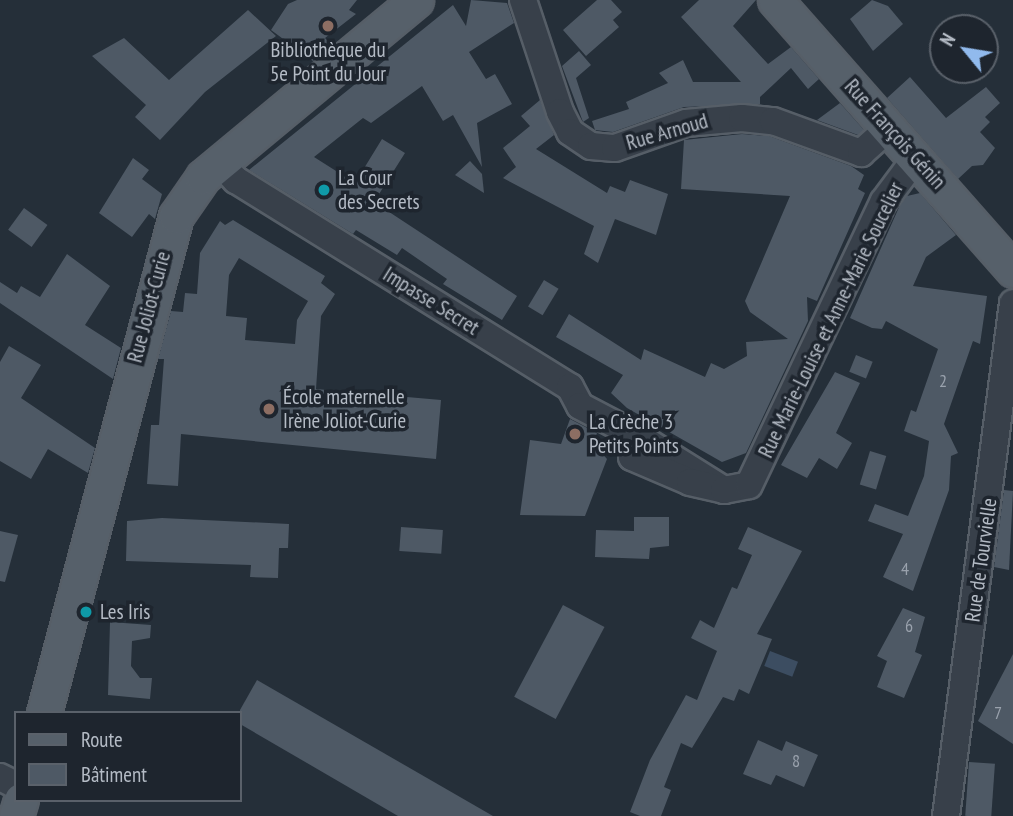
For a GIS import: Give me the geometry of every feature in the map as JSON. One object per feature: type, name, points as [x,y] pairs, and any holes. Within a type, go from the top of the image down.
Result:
[{"type":"main road","name":"Rue Joliot-Curie","points":[[45,711],[166,243],[189,193],[219,162],[416,0]]},
{"type":"main road","name":"Rue François Génin","points":[[775,0],[889,128],[906,169],[1013,271]]},
{"type":"street","name":"Rue Arnoud","points":[[523,0],[560,111],[570,132],[591,146],[615,148],[686,123],[742,118],[773,121],[906,169]]},
{"type":"street","points":[[861,153],[889,128]]},
{"type":"street","name":"Impasse Secret","points":[[219,162],[236,180],[570,387],[580,406],[737,488]]},
{"type":"street","name":"Rue Marie-Louise et Anne-Marie Soucelier","points":[[737,488],[906,169]]},
{"type":"street","name":"Rue de Tourvielle","points":[[946,816],[1013,303]]},
{"type":"water","points":[[770,651],[798,662],[792,677],[764,666]]},
{"type":"building","points":[[297,0],[357,0],[349,10],[356,14],[325,38],[332,45],[313,61],[271,30],[288,4]]},
{"type":"building","points":[[471,0],[507,3],[514,23],[469,52],[486,79],[495,74],[512,104],[477,123],[482,167],[453,115],[443,121],[422,86],[371,123],[363,118],[314,157],[355,183],[382,139],[405,153],[374,202],[517,296],[502,320],[443,284],[447,279],[402,248],[397,255],[356,230],[353,234],[249,170],[453,5],[466,26]]},
{"type":"building","points":[[597,0],[611,0],[622,12],[613,20],[619,27],[586,56],[563,30]]},
{"type":"building","points":[[699,0],[756,0],[733,26],[768,64],[791,47],[819,79],[808,89],[791,68],[760,97],[760,104],[684,107],[613,132],[595,130],[592,121],[629,109],[626,102],[668,83],[659,73],[683,60],[693,82],[741,82],[681,17]]},
{"type":"building","points":[[872,0],[888,6],[903,24],[873,51],[850,19]]},
{"type":"building","points":[[248,10],[276,36],[205,92],[160,140],[135,117],[146,105],[92,56],[124,38],[169,80]]},
{"type":"building","points":[[579,51],[591,65],[576,78],[589,118],[583,122],[562,66]]},
{"type":"building","points":[[910,77],[946,118],[986,87],[1000,103],[985,117],[990,122],[980,132],[995,148],[983,165],[972,166],[958,179],[887,98]]},
{"type":"building","points":[[540,100],[554,135],[536,149],[607,193],[610,186],[625,192],[630,180],[668,194],[656,235],[615,219],[598,263],[584,254],[594,226],[503,178],[516,167],[503,148],[530,126],[521,116]]},
{"type":"building","points":[[840,103],[864,130],[858,135],[817,120]]},
{"type":"building","points":[[742,134],[769,136],[851,166],[864,175],[858,189],[865,193],[817,301],[807,297],[808,321],[746,453],[722,462],[627,408],[611,393],[623,375],[556,337],[569,314],[641,360],[644,349],[705,377],[711,363],[724,369],[747,356],[746,342],[788,339],[750,312],[745,301],[790,196],[681,189],[684,140]]},
{"type":"building","points":[[133,158],[149,170],[142,179],[162,194],[155,219],[149,214],[132,237],[99,213]]},
{"type":"building","points":[[470,161],[482,174],[484,193],[455,175]]},
{"type":"building","points":[[920,193],[956,235],[926,257],[913,286],[987,296],[980,344],[973,341],[944,424],[958,453],[951,456],[949,490],[913,591],[883,577],[903,534],[868,521],[875,504],[908,516],[924,476],[929,441],[904,431],[911,410],[916,412],[938,349],[886,321],[882,329],[872,328],[850,318],[900,205],[907,196]]},
{"type":"building","points":[[24,208],[47,225],[32,247],[8,230]]},
{"type":"building","points":[[233,220],[325,276],[321,283],[335,294],[321,316],[316,389],[441,400],[436,459],[181,434],[178,486],[147,484],[151,425],[159,425],[164,359],[158,359],[171,311],[183,312],[185,293],[197,294],[200,253],[220,221],[225,225]],"holes":[[[239,258],[308,301],[297,320],[295,344],[245,340],[247,318],[226,316],[229,275]]]},
{"type":"building","points":[[67,254],[110,286],[85,325],[121,348],[113,379],[0,303],[0,282],[17,293],[21,286],[40,297]]},
{"type":"building","points":[[544,280],[559,289],[543,315],[528,307]]},
{"type":"building","points":[[9,346],[41,365],[21,398],[95,448],[88,473],[48,449],[31,479],[0,461],[0,362]]},
{"type":"building","points":[[856,355],[873,362],[866,378],[849,372]]},
{"type":"building","points":[[835,372],[860,383],[836,433],[852,443],[837,469],[819,458],[807,478],[781,465]]},
{"type":"building","points":[[570,419],[597,433],[593,443],[607,459],[585,516],[520,515],[530,440],[561,444]]},
{"type":"building","points":[[870,451],[886,456],[876,489],[860,484]]},
{"type":"building","points":[[1004,490],[1013,491],[1009,570],[994,567]]},
{"type":"building","points":[[634,517],[669,517],[669,546],[650,548],[649,559],[595,557],[596,530],[634,531]]},
{"type":"building","points":[[162,518],[289,524],[288,548],[279,548],[278,578],[250,577],[251,565],[126,561],[127,521]]},
{"type":"building","points":[[401,527],[443,530],[441,554],[399,551]]},
{"type":"building","points":[[748,527],[802,551],[757,634],[772,639],[749,694],[739,689],[734,701],[723,697],[692,748],[681,743],[664,787],[671,790],[661,816],[640,816],[630,812],[650,760],[686,695],[697,700],[717,651],[691,638],[700,620],[714,628],[732,587],[737,589],[752,555],[738,549]]},
{"type":"building","points":[[0,531],[18,535],[5,582],[0,581]]},
{"type":"building","points":[[563,605],[604,627],[556,719],[514,697]]},
{"type":"building","points":[[903,608],[925,617],[915,652],[922,655],[904,698],[877,687],[887,661],[877,656]]},
{"type":"building","points":[[110,622],[151,625],[150,638],[132,641],[131,666],[140,678],[152,678],[150,699],[108,695]]},
{"type":"building","points":[[1013,654],[1013,744],[978,721]]},
{"type":"building","points":[[257,680],[493,816],[398,816],[242,725],[240,710]]},
{"type":"building","points":[[758,740],[782,751],[786,741],[818,755],[804,787],[776,775],[771,785],[743,774]]},
{"type":"building","points":[[969,762],[995,764],[991,816],[965,816]]},
{"type":"place","name":"Bibliothèque du 5e Point du Jour","points":[[328,26]]},
{"type":"place","name":"La Cour des Secrets","points":[[324,190]]},
{"type":"place","name":"École maternelle Irène Joliot-Curie","points":[[269,409]]},
{"type":"place","name":"La Crèche 3 Petits Points","points":[[575,434]]},
{"type":"place","name":"Les Iris","points":[[86,612]]}]
